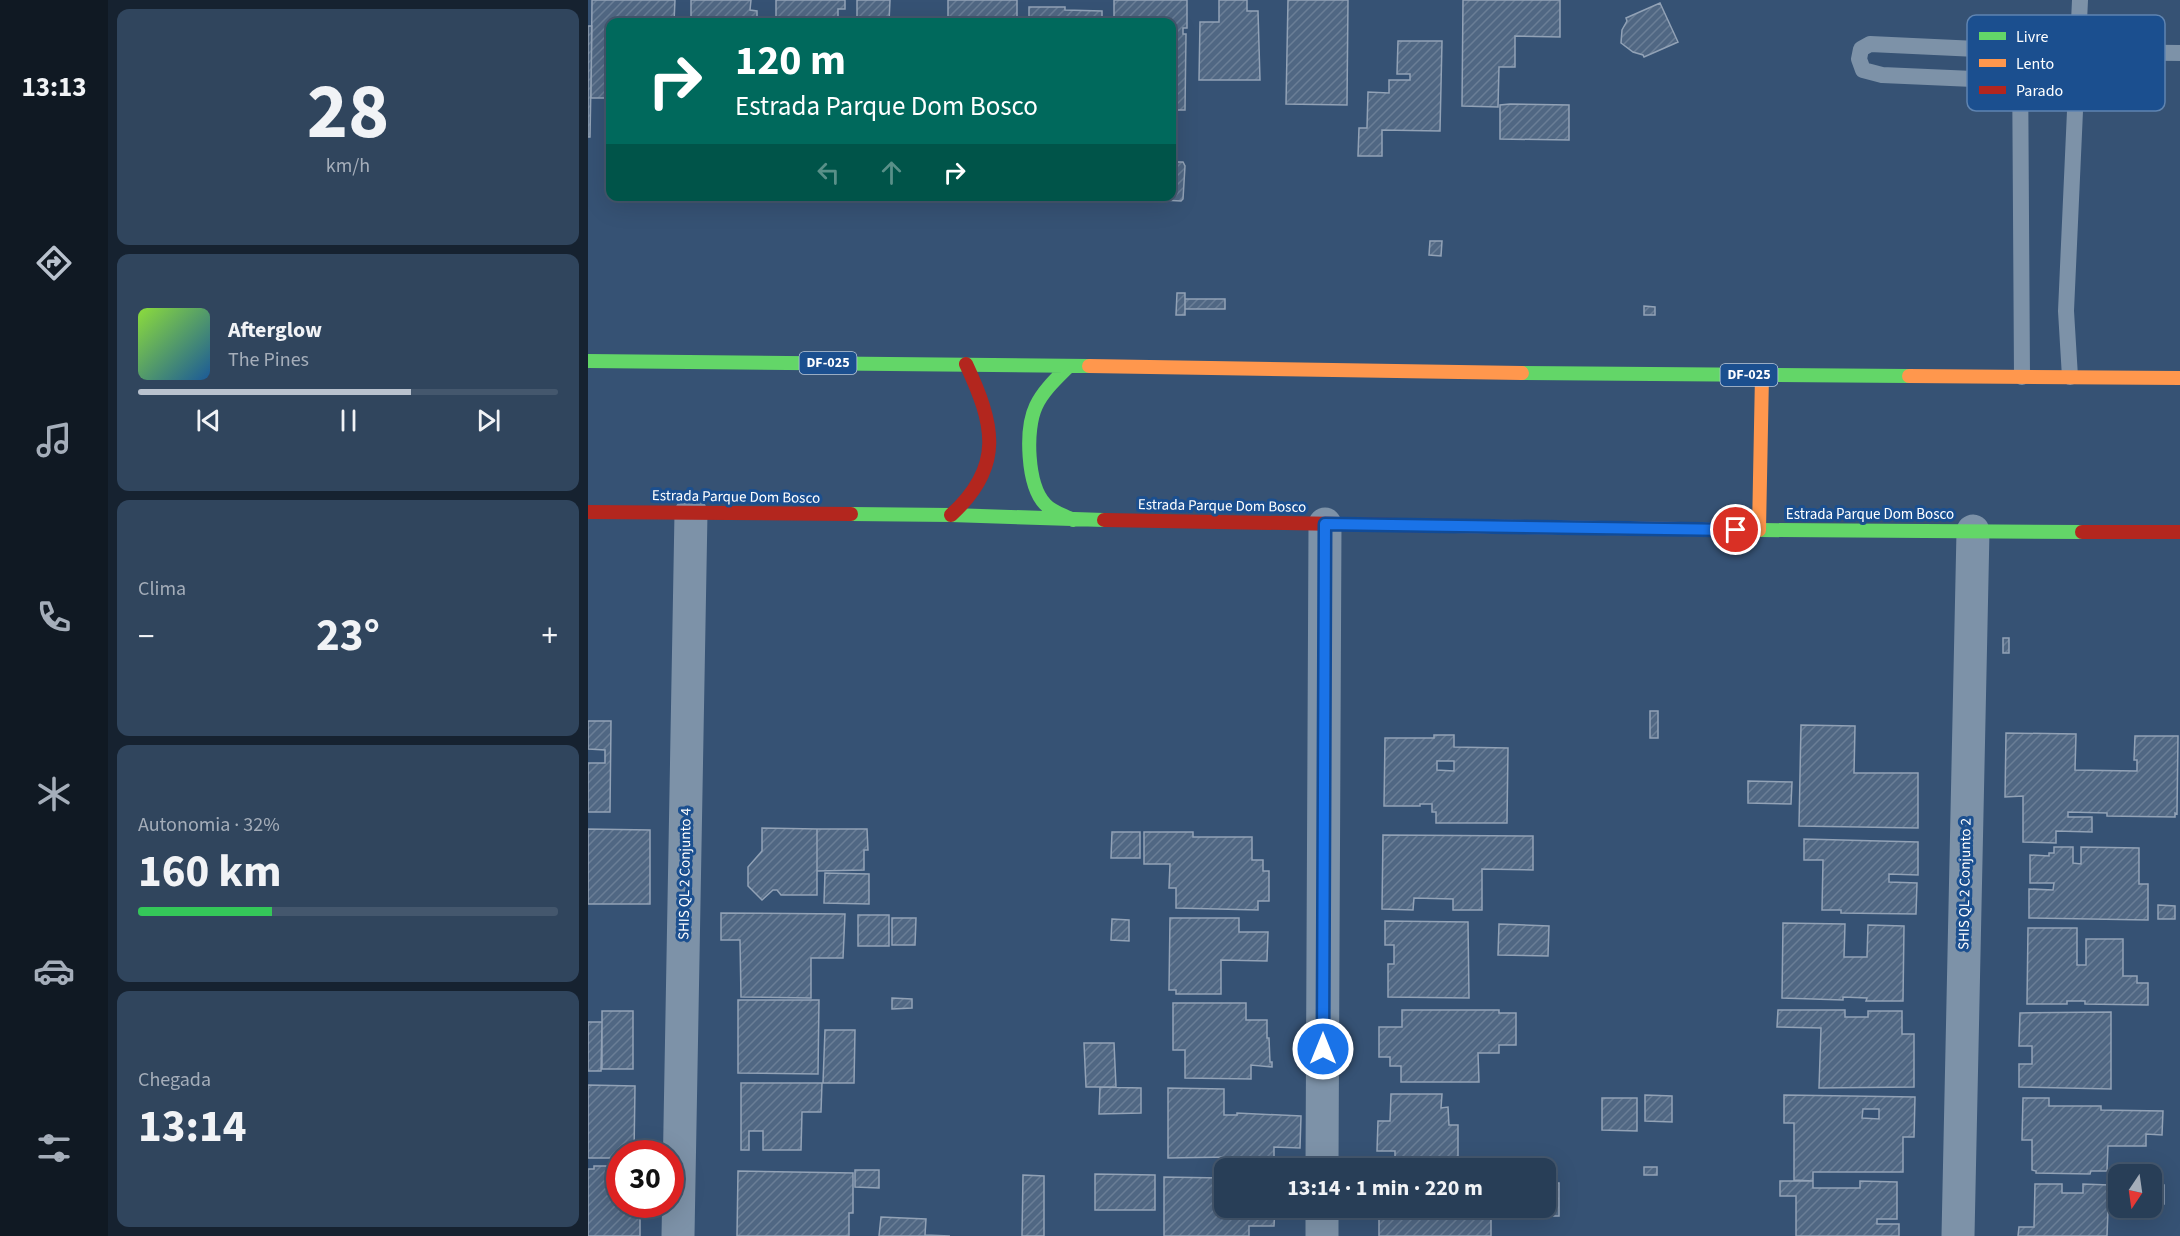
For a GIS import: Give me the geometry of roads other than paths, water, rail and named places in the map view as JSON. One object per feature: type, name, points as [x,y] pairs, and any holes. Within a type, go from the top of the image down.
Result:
[{"type":"main road","name":"DF-025","points":[[588,361],[2180,378]]},
{"type":"main road","points":[[951,515],[980,483],[986,468],[988,452],[988,435],[982,397],[966,364]]},
{"type":"main road","points":[[1068,367],[1044,394],[1032,416],[1030,449],[1032,478],[1044,504],[1073,520]]},
{"type":"main road","points":[[1759,530],[1762,375]]},
{"type":"main road","name":"Estrada Parque Dom Bosco","points":[[588,512],[951,515],[1073,520],[1759,530],[2180,532]]},
{"type":"street","name":"SHIS QL 2 Conjunto 4","points":[[678,1236],[691,513]]},
{"type":"street","points":[[1322,1158],[1325,524]]},
{"type":"street","name":"SHIS QL 2 Conjunto 2","points":[[1958,1236],[1973,531]]},
{"type":"street","points":[[1322,1218],[1322,1236]]},
{"type":"lane","points":[[2079,15],[2080,0]]},
{"type":"lane","points":[[1967,49],[1870,44],[1861,49],[1859,59],[1863,70],[1882,75],[1967,79]]},
{"type":"lane","points":[[2165,53],[2180,53]]},
{"type":"lane","points":[[2019,111],[2022,377]]},
{"type":"lane","points":[[2070,377],[2066,311],[2074,111]]}]
